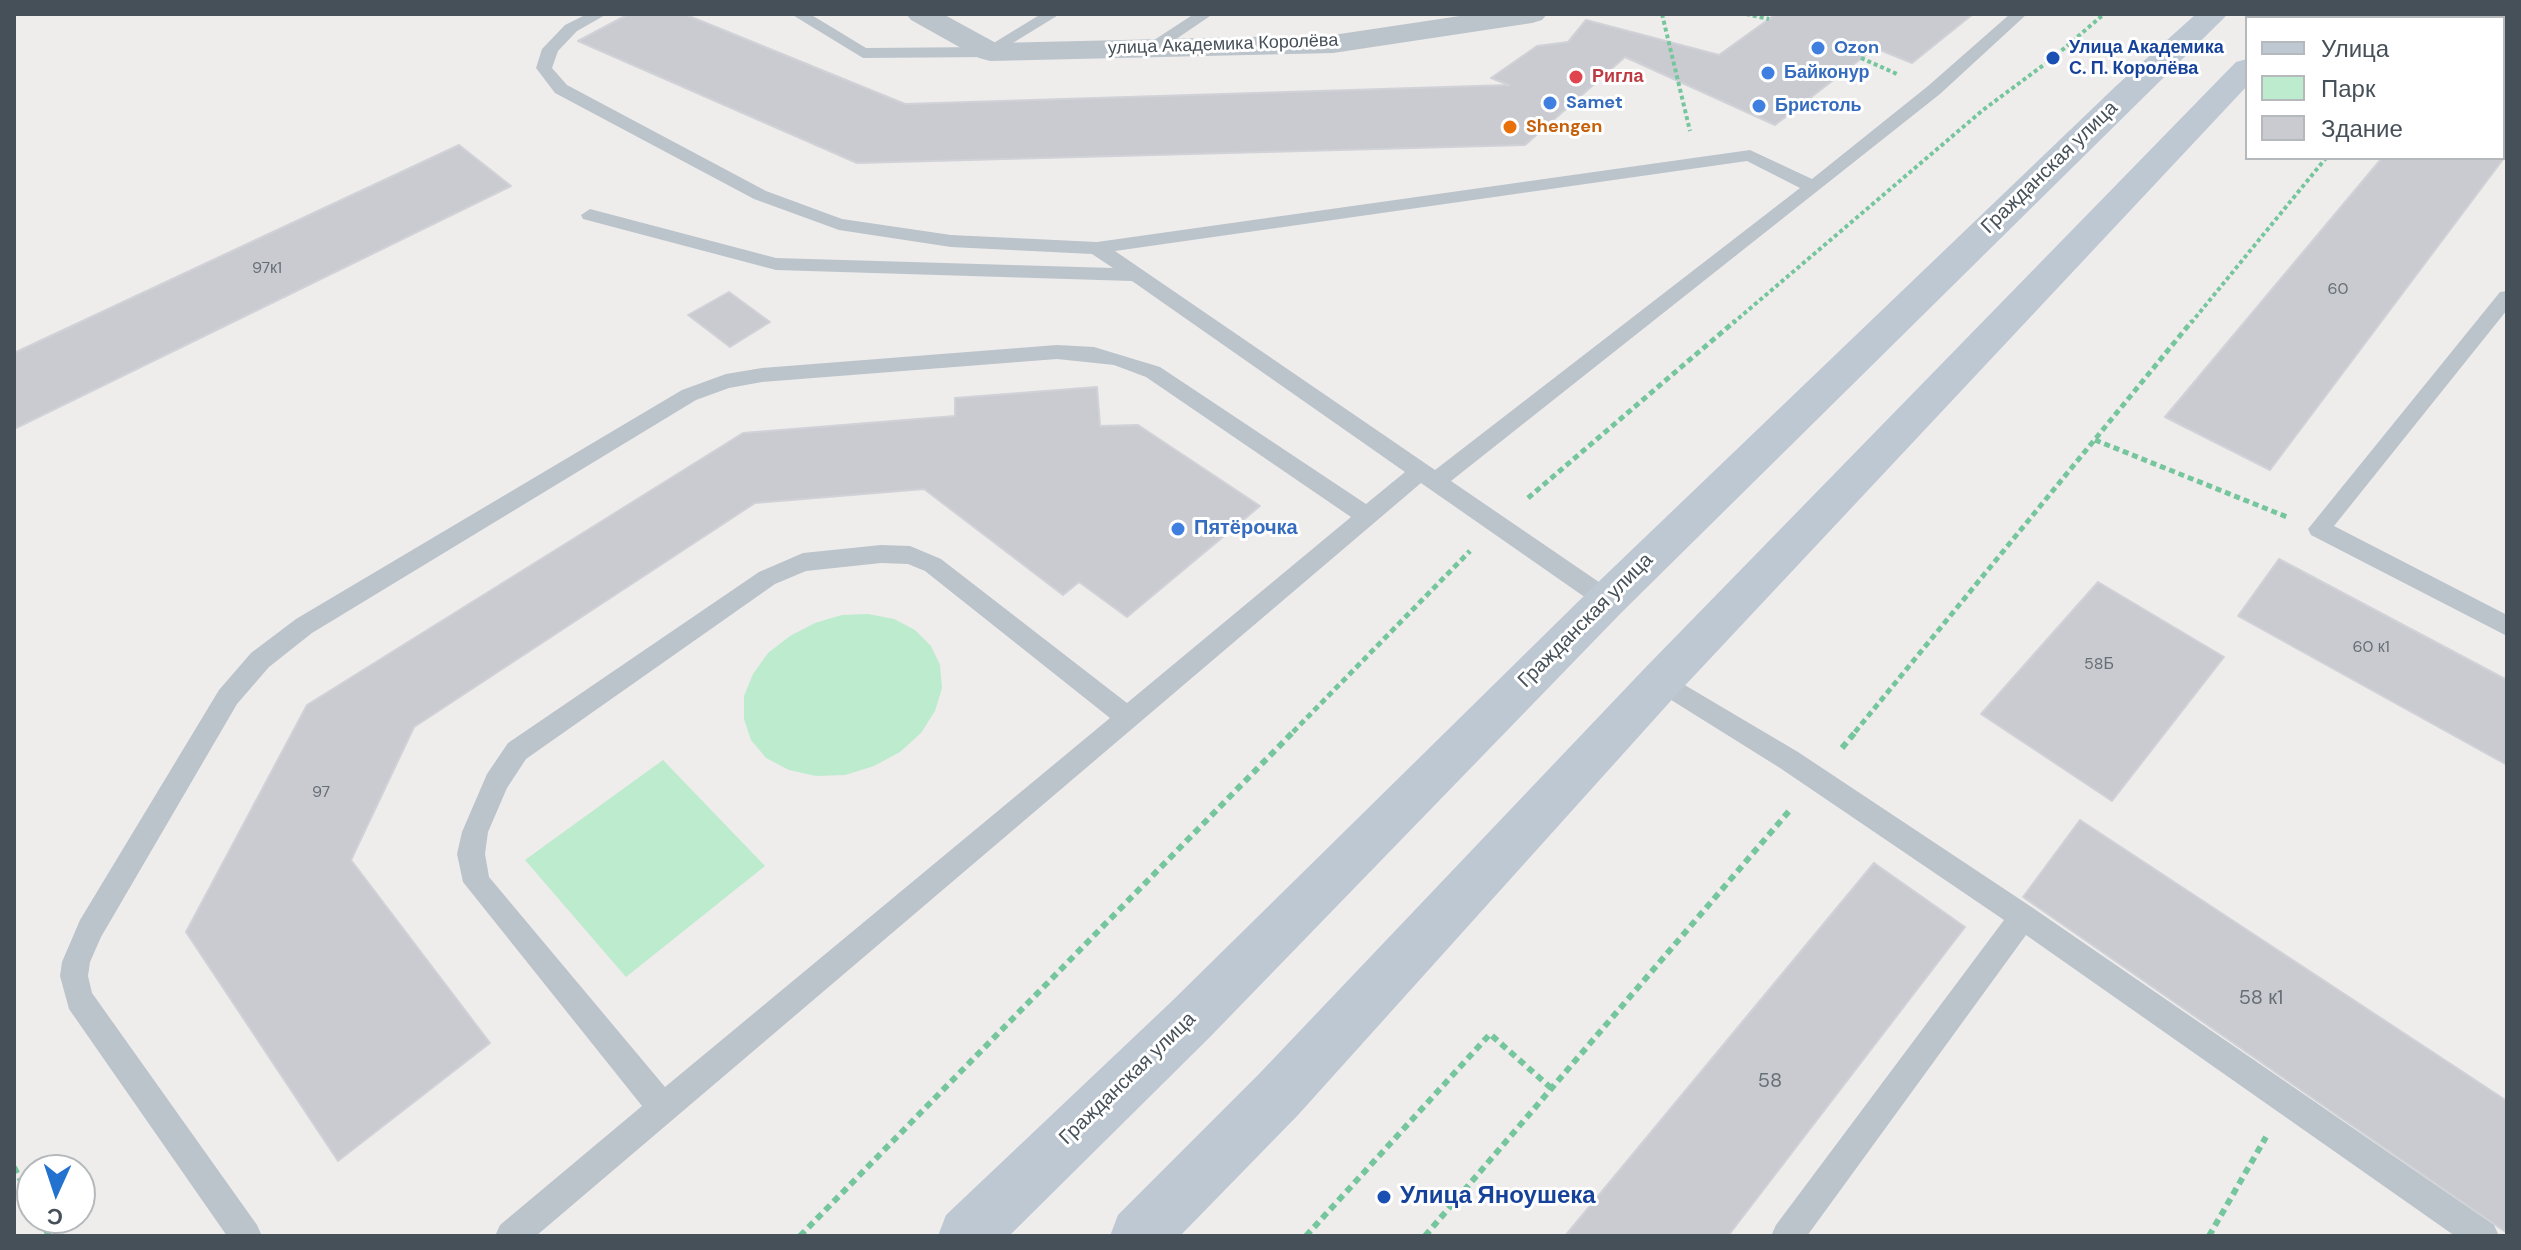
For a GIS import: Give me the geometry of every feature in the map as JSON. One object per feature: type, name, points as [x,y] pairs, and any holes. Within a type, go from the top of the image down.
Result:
[{"type":"main road","name":"Гражданская улица","points":[[967,1236],[1190,1020],[1607,600],[2106,114],[2213,14]]},
{"type":"main road","points":[[1139,1236],[1278,1095],[1661,681],[2245,70]]},
{"type":"street","points":[[921,14],[990,52]]},
{"type":"street","name":"улица Академика Королёва","points":[[990,52],[1333,44],[1532,14]]},
{"type":"lane","points":[[599,14],[571,28],[550,49],[544,68],[561,89],[760,195],[839,224],[951,241],[1097,248],[1750,155],[1813,187]]},
{"type":"lane","points":[[799,14],[863,53],[990,52],[1052,14]]},
{"type":"lane","points":[[1154,47],[1205,14]]},
{"type":"lane","points":[[511,1236],[1367,516],[1427,477],[1813,187],[1934,90],[2019,14]]},
{"type":"lane","points":[[590,215],[776,264],[1136,275]]},
{"type":"lane","points":[[1097,248],[1607,600]]},
{"type":"lane","points":[[2507,297],[2319,529],[2507,626]]},
{"type":"lane","points":[[246,1236],[79,999],[74,976],[76,962],[90,929],[228,697],[260,660],[304,626],[689,395],[726,381],[762,375],[1057,352],[1118,359],[1153,372],[1367,516]]},
{"type":"lane","points":[[663,1108],[477,882],[471,854],[475,832],[496,782],[517,751],[767,578],[803,562],[881,554],[910,555],[933,565],[1128,718]]},
{"type":"lane","points":[[1661,681],[1789,760],[2023,917],[2289,1098],[2483,1236]]},
{"type":"lane","points":[[1787,1236],[2023,917]]},
{"type":"path","points":[[1662,14],[1697,163]]},
{"type":"path","points":[[1746,14],[1769,19]]},
{"type":"path","points":[[800,1236],[1496,525],[1983,110],[2053,58],[2104,14]]},
{"type":"path","points":[[1836,756],[2324,160]]},
{"type":"path","points":[[2095,440],[2328,534]]},
{"type":"path","points":[[1425,1236],[1793,806]]},
{"type":"path","points":[[1306,1236],[1490,1034],[1551,1088]]},
{"type":"path","points":[[2209,1236],[2289,1098]]},
{"type":"green space","points":[[868,614],[894,619],[915,630],[931,646],[940,665],[942,688],[935,711],[921,733],[900,752],[874,766],[845,775],[816,776],[789,770],[766,758],[751,740],[744,719],[744,696],[753,674],[768,653],[790,636],[815,623],[842,615]]},
{"type":"green space","points":[[663,760],[765,866],[626,977],[525,860]]},
{"type":"building","points":[[629,14],[684,14],[905,104],[1509,85],[1491,78],[1537,46],[1568,42],[1586,20],[1719,55],[1776,14],[1973,14],[1912,63],[1875,48],[1775,125],[1625,57],[1525,145],[857,163],[578,41]]},
{"type":"building","points":[[459,145],[511,186],[14,429],[14,353]]},
{"type":"building","points":[[2380,160],[2502,160],[2270,470],[2165,417]]},
{"type":"building","points":[[729,292],[770,322],[730,347],[688,315]]},
{"type":"building","points":[[1097,387],[1100,426],[1138,425],[1260,506],[1127,617],[1079,582],[1063,595],[924,489],[755,503],[414,727],[351,860],[490,1043],[338,1161],[186,932],[307,705],[743,433],[955,416],[955,398]]},
{"type":"building","points":[[2279,559],[2507,680],[2507,765],[2238,616]]},
{"type":"building","points":[[2098,582],[2224,657],[2112,801],[1981,714]]},
{"type":"building","points":[[2080,820],[2507,1101],[2507,1233],[2023,897]]},
{"type":"building","points":[[1874,863],[1965,927],[1728,1236],[1565,1236]]},
{"type":"place","name":"Ozon","points":[[1818,48]]},
{"type":"place","name":"Улица Академика С. П. Королёва","points":[[2053,58]]},
{"type":"place","name":"Байконур","points":[[1768,73]]},
{"type":"place","name":"Ригла","points":[[1576,77]]},
{"type":"place","name":"Samet","points":[[1550,103]]},
{"type":"place","name":"Бристоль","points":[[1759,106]]},
{"type":"place","name":"Shengen","points":[[1510,127]]},
{"type":"place","name":"Пятёрочка","points":[[1178,529]]},
{"type":"place","name":"Улица Яноушека","points":[[1384,1197]]}]
